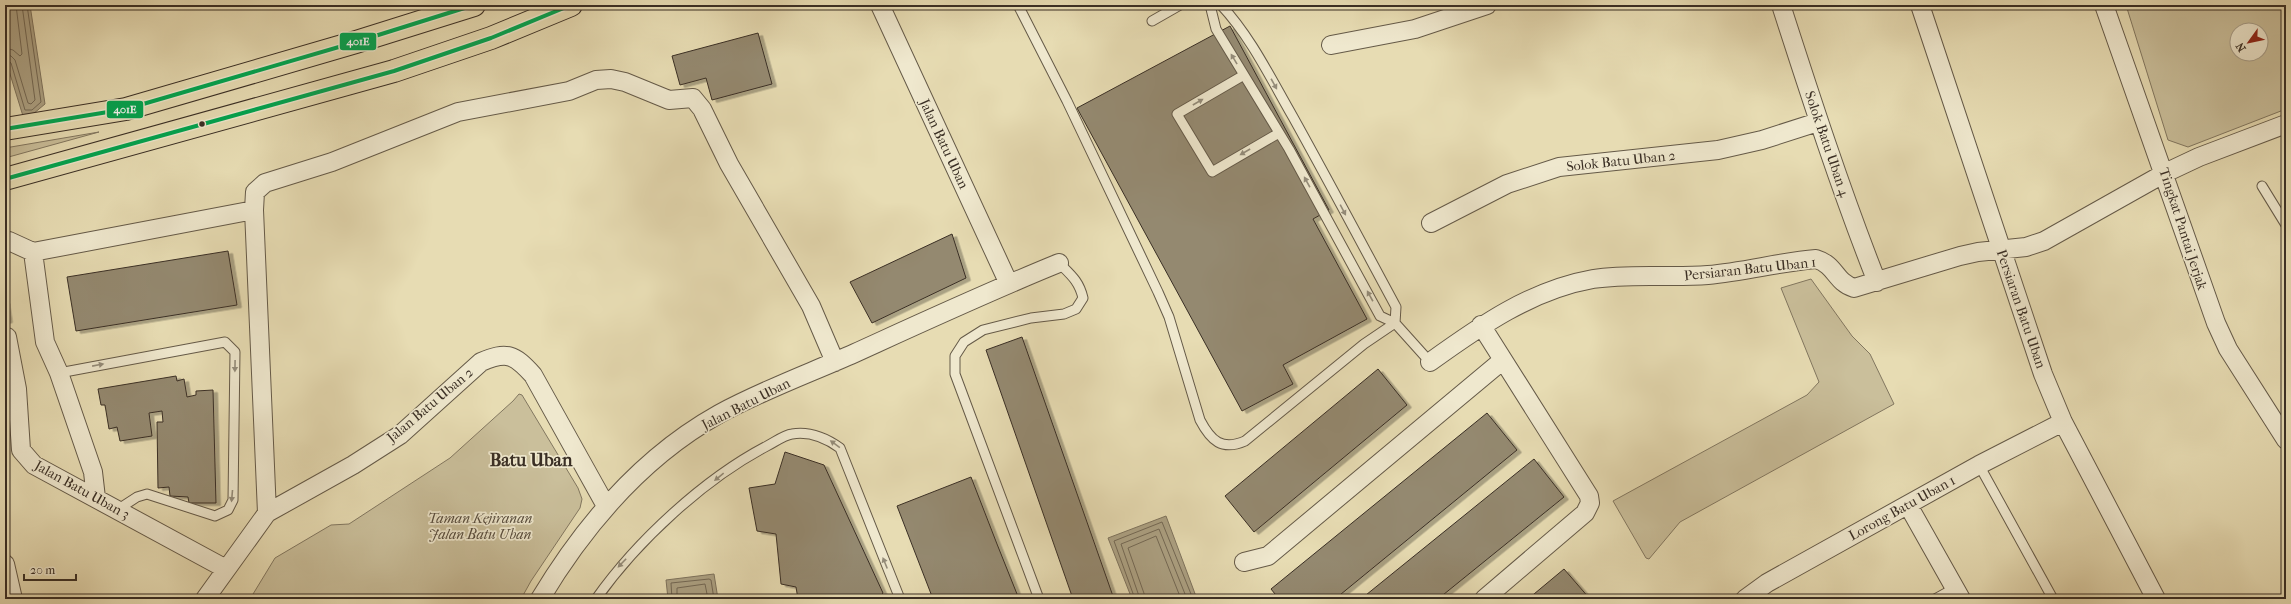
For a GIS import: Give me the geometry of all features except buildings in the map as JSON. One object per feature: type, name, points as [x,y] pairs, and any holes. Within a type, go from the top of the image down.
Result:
[{"type":"highway","points":[[5,129],[126,109],[356,42],[474,5]]},
{"type":"highway","points":[[5,179],[394,71],[491,38],[570,5]]},
{"type":"street","name":"Jalan Batu Uban","points":[[880,5],[1008,284]]},
{"type":"street","points":[[1331,45],[1415,29],[1486,5]]},
{"type":"street","name":"Solok Batu Uban 4","points":[[1781,5],[1818,122],[1854,223],[1878,282]]},
{"type":"street","name":"Persiaran Batu Uban","points":[[1920,5],[2043,374],[2063,422],[2156,599]]},
{"type":"street","name":"Tingkat Pantai Jerjak","points":[[2104,5],[2165,173],[2216,323],[2228,349],[2286,440]]},
{"type":"street","points":[[267,512],[254,210],[255,192],[264,183],[332,162],[458,112],[569,91],[596,80],[611,79],[625,82],[669,100],[693,98],[702,108],[729,164],[811,306],[835,362]]},
{"type":"street","name":"Solok Batu Uban 2","points":[[1431,223],[1507,184],[1559,167],[1718,150],[1762,140],[1818,122]]},
{"type":"street","name":"Persiaran Batu Uban 1","points":[[1430,362],[1481,325],[1527,300],[1552,290],[1594,279],[1708,275],[1816,259],[1826,262],[1845,285],[1854,288],[1960,256],[2001,249],[2026,247],[2044,241],[2165,173],[2199,157],[2286,124]]},
{"type":"street","points":[[6,238],[33,252],[254,210]]},
{"type":"street","points":[[33,252],[45,342],[59,372],[93,472],[96,498]]},
{"type":"street","name":"Jalan Batu Uban","points":[[540,599],[573,548],[606,506],[642,470],[708,421],[759,394],[1059,263]]},
{"type":"street","points":[[1481,325],[1589,496],[1590,503],[1585,513],[1484,599]]},
{"type":"street","name":"Jalan Batu Uban 3","points":[[7,337],[17,389],[21,450],[34,466],[96,498],[226,570]]},
{"type":"street","name":"Jalan Batu Uban 2","points":[[206,599],[267,512],[353,465],[400,435],[480,362],[494,357],[508,354],[522,362],[533,375],[606,506]]},
{"type":"street","points":[[1244,562],[1268,556],[1503,360]]},
{"type":"street","name":"Lorong Batu Uban 1","points":[[1745,599],[1767,584],[1979,465],[2063,422]]},
{"type":"street","points":[[1908,505],[1958,594]]},
{"type":"street","points":[[5,564],[12,599]]},
{"type":"lane","points":[[1018,5],[1067,101],[1158,292],[1169,317],[1200,420],[1208,436],[1221,444],[1233,446],[1245,441],[1364,344],[1395,323]]},
{"type":"lane","points":[[1152,21],[1180,5]]},
{"type":"lane","points":[[1210,5],[1216,29],[1279,132],[1380,316],[1395,323],[1430,362]]},
{"type":"lane","points":[[1221,5],[1233,18],[1263,64],[1316,159],[1396,307],[1395,323]]},
{"type":"lane","points":[[1244,75],[1177,114],[1204,159],[1212,172],[1279,132]]},
{"type":"lane","points":[[2262,186],[2286,225]]},
{"type":"lane","points":[[1039,599],[955,374],[955,356],[964,342],[983,330],[1031,318],[1064,314],[1076,309],[1083,298],[1080,285],[1076,279],[1059,263]]},
{"type":"lane","points":[[59,372],[225,342],[235,352],[233,500],[228,510],[215,516],[147,494],[137,497],[117,510]]},
{"type":"lane","points":[[596,599],[617,568],[659,526],[738,461],[790,434],[804,434],[826,438],[840,448],[900,599]]},
{"type":"lane","points":[[1979,465],[2053,599]]},
{"type":"lane","points":[[1935,599],[1958,594]]},
{"type":"green space","points":[[2126,5],[2286,5],[2286,109],[2188,147],[2168,140]]},
{"type":"green space","points":[[99,132],[5,158],[5,148]]},
{"type":"green space","points":[[1811,279],[1852,336],[1870,354],[1894,404],[1680,522],[1649,559],[1646,558],[1613,501],[1807,395],[1819,382],[1781,288]]},
{"type":"green space","name":"Taman Kejiranan Jalan Batu Uban","points":[[519,394],[522,395],[578,488],[582,499],[580,508],[531,581],[521,599],[250,599],[275,558],[331,525],[349,524],[450,458]]},
{"type":"water","points":[[5,5],[30,5],[45,104],[33,114],[23,116],[5,58]]},
{"type":"water","points":[[1166,516],[1197,599],[1132,599],[1108,538]]},
{"type":"water","points":[[714,574],[718,599],[668,599],[666,580]]},
{"type":"transit line","name":"401E","points":[[5,129],[126,109],[356,42],[474,5]]},
{"type":"transit line","name":"401E","points":[[5,179],[394,71],[491,38],[571,5]]},
{"type":"district","name":"Batu Uban","points":[[531,460]]}]
